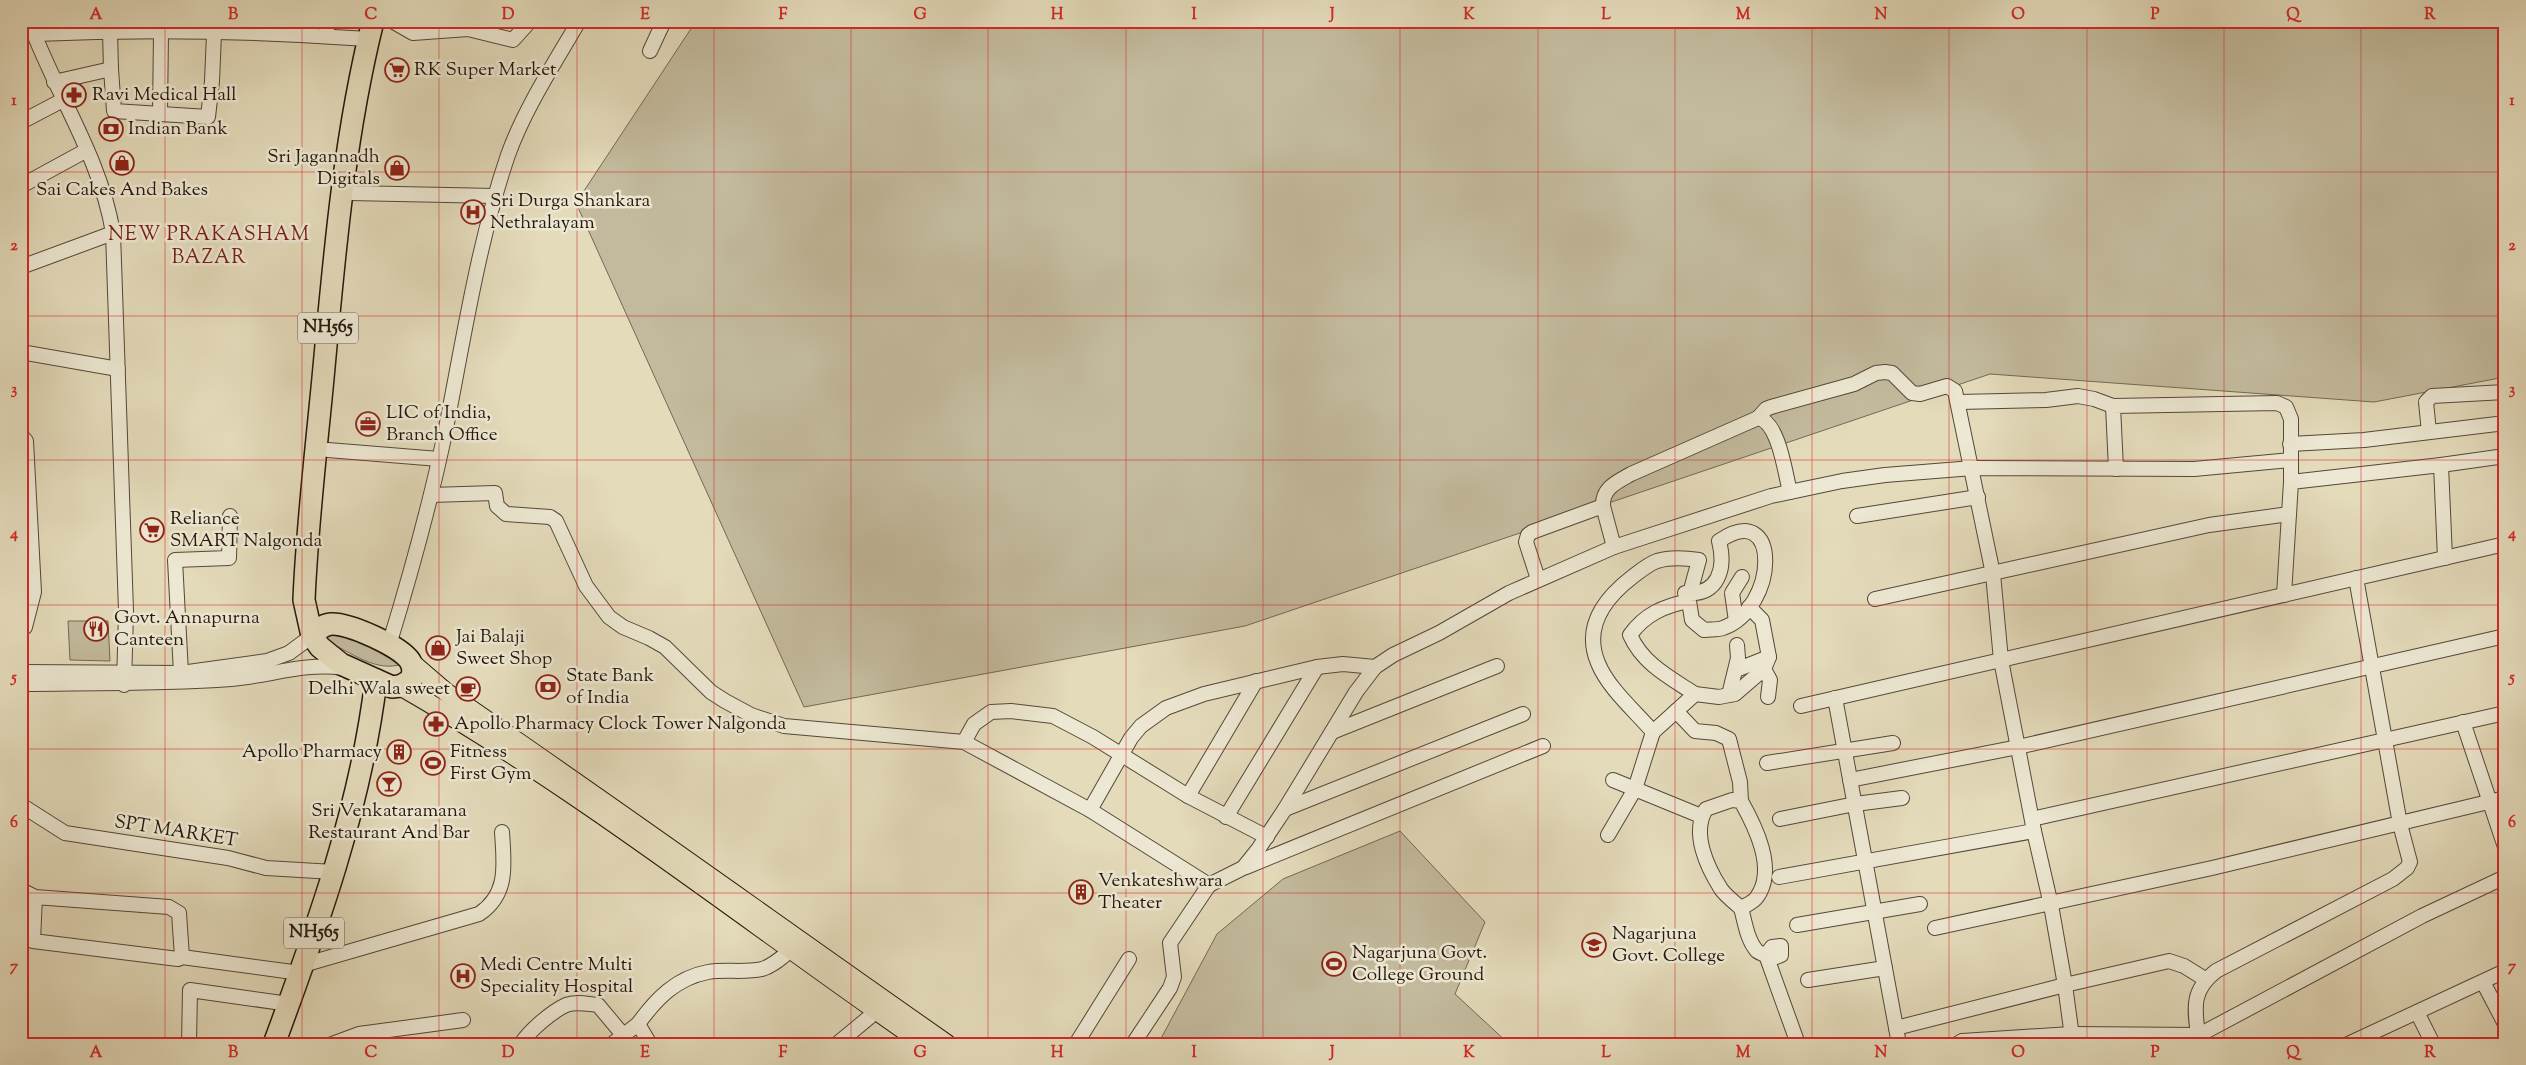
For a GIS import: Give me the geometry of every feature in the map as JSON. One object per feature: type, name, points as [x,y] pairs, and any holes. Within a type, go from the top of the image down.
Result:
[{"type":"highway","name":"NH565","points":[[370,30],[342,197],[305,578],[305,610],[312,636],[330,657],[389,684],[411,680],[414,671],[411,662],[389,645],[338,625],[320,609],[314,580],[328,450],[349,193],[381,21]]},
{"type":"highway","points":[[312,636],[323,626],[338,625]]},
{"type":"highway","name":"NH565","points":[[274,1044],[302,969],[334,872],[349,821],[368,737],[389,684]]},
{"type":"main road","points":[[411,662],[447,693],[796,935],[876,995],[947,1044]]},
{"type":"main road","points":[[389,684],[486,738],[624,832],[924,1044]]},
{"type":"street","points":[[29,21],[54,82],[87,150],[109,209],[113,233],[126,611],[124,679]]},
{"type":"street","points":[[326,36],[328,21]]},
{"type":"street","points":[[392,21],[413,33],[468,29],[513,40],[530,21]]},
{"type":"street","points":[[389,645],[431,495],[484,239],[509,153],[527,114],[579,21]]},
{"type":"street","points":[[650,51],[664,21]]},
{"type":"street","points":[[35,34],[161,32],[214,34],[292,33],[326,36],[370,30]]},
{"type":"street","points":[[110,32],[114,111],[208,117],[214,34]]},
{"type":"street","points":[[160,113],[161,32]]},
{"type":"street","points":[[54,82],[111,69]]},
{"type":"street","points":[[21,122],[63,100]]},
{"type":"street","points":[[21,186],[87,150]]},
{"type":"street","points":[[349,193],[496,196]]},
{"type":"street","points":[[21,266],[113,233]]},
{"type":"street","points":[[21,352],[118,369]]},
{"type":"street","points":[[1614,547],[1603,506],[1605,492],[1631,474],[1758,418],[1766,409],[1854,384],[1876,373],[1885,372],[1892,373],[1912,393],[1920,394],[1950,386],[1955,391],[1973,468],[1993,574],[2001,660],[2033,825],[2051,905],[2065,984],[2072,1039]]},
{"type":"street","points":[[2429,432],[2426,402],[2432,396],[2505,392]]},
{"type":"street","points":[[1959,402],[2046,400],[2078,396],[2094,399],[2113,406],[2277,403],[2286,407],[2291,419],[2291,482],[2284,595]]},
{"type":"street","points":[[2113,406],[2116,469]]},
{"type":"street","points":[[1758,418],[1768,422],[1775,433],[1790,492]]},
{"type":"street","points":[[2290,444],[2364,440],[2505,423]]},
{"type":"street","points":[[21,434],[26,441],[34,592],[25,627],[21,628]]},
{"type":"street","points":[[328,450],[439,459]]},
{"type":"street","points":[[2291,482],[2505,456]]},
{"type":"street","points":[[1243,868],[1267,837],[1356,692],[1375,667],[1393,655],[1439,633],[1538,579],[1614,547],[1771,496],[1885,475],[1973,468],[2194,469],[2290,460]]},
{"type":"street","points":[[2441,465],[2445,558]]},
{"type":"street","points":[[431,495],[494,493],[497,506],[506,514],[550,517],[556,521],[586,586],[610,617],[623,627],[649,638],[665,648],[711,692],[751,714],[784,726],[964,742],[1090,810],[1209,885]]},
{"type":"street","points":[[1857,516],[1978,497]]},
{"type":"street","points":[[1538,579],[1526,542],[1528,535],[1603,506]]},
{"type":"street","points":[[1875,599],[2209,525],[2289,514]]},
{"type":"street","points":[[181,673],[175,560],[229,558],[230,516]]},
{"type":"street","points":[[1653,732],[1614,688],[1598,664],[1592,644],[1592,630],[1600,609],[1619,587],[1657,562],[1686,558],[1699,560],[1693,597],[1692,620],[1704,630],[1722,628],[1736,621],[1749,607],[1766,573],[1767,558],[1761,542],[1753,533],[1743,530],[1730,533],[1718,541],[1727,546],[1720,574],[1714,582],[1693,597],[1658,610],[1639,622],[1630,635],[1636,647],[1649,664],[1695,694],[1719,697],[1735,694],[1749,684],[1767,663]]},
{"type":"street","points":[[1801,706],[2505,544]]},
{"type":"street","points":[[1736,621],[1732,593],[1742,577]]},
{"type":"street","points":[[2199,1039],[2196,994],[2205,979],[2216,971],[2402,873],[2410,862],[2411,857],[2400,824],[2370,666],[2356,578]]},
{"type":"street","points":[[1749,607],[1762,620],[1770,680],[1768,697]]},
{"type":"street","points":[[21,672],[124,679],[181,673],[267,661],[289,653],[312,636]]},
{"type":"street","points":[[1850,780],[2018,747],[2505,636]]},
{"type":"street","points":[[1729,695],[1736,670],[1738,644]]},
{"type":"street","points":[[1736,670],[1767,663]]},
{"type":"street","points":[[1090,810],[1120,754],[1141,726],[1166,708],[1204,694],[1317,667],[1344,664],[1375,667]]},
{"type":"street","points":[[21,684],[124,679],[233,679],[318,665],[354,669]]},
{"type":"street","points":[[1332,732],[1497,666]]},
{"type":"street","points":[[1226,817],[1317,667]]},
{"type":"street","points":[[1188,796],[1256,681]]},
{"type":"street","points":[[1608,835],[1635,789],[1653,732],[1695,694]]},
{"type":"street","points":[[1835,698],[1899,1044]]},
{"type":"street","points":[[964,742],[980,717],[991,712],[1011,711],[1053,716],[1078,728],[1188,796],[1267,837]]},
{"type":"street","points":[[1676,711],[1695,731],[1716,733],[1728,739],[1740,782],[1740,801],[1759,840],[1764,860],[1764,876],[1756,898],[1741,908]]},
{"type":"street","points":[[1779,876],[1865,861],[2033,825],[2505,713]]},
{"type":"street","points":[[1285,809],[1523,714]]},
{"type":"street","points":[[2463,722],[2488,802],[2505,847]]},
{"type":"street","points":[[1767,763],[1844,749],[1893,743]]},
{"type":"street","points":[[1133,1044],[1170,988],[1174,977],[1170,943],[1209,885],[1243,868],[1543,746]]},
{"type":"street","points":[[1613,780],[1701,816]]},
{"type":"street","points":[[1780,819],[1855,804],[1902,798]]},
{"type":"street","points":[[1935,928],[2051,905],[2505,798]]},
{"type":"street","points":[[1740,801],[1732,800],[1706,808],[1701,816],[1701,848],[1722,890],[1741,908],[1749,938],[1758,952],[1766,955],[1798,1044]]},
{"type":"street","name":"SPT MARKET","points":[[21,805],[65,834],[228,858],[266,868],[334,872]]},
{"type":"street","points":[[35,897],[33,941],[178,959],[182,957],[302,969],[479,914],[492,905],[500,891],[504,861],[502,832]]},
{"type":"street","points":[[1957,1044],[1962,1041],[2199,1039],[2422,916],[2505,877]]},
{"type":"street","points":[[21,890],[35,897],[169,907],[179,913],[182,957]]},
{"type":"street","points":[[1797,925],[1920,904]]},
{"type":"street","points":[[612,1044],[638,1024],[659,997],[691,977],[707,972],[762,969],[771,965],[791,950]]},
{"type":"street","points":[[1076,1044],[1130,959]]},
{"type":"street","points":[[1896,1028],[2065,984],[2169,961],[2184,966],[2205,979]]},
{"type":"street","points":[[1808,980],[1885,968]]},
{"type":"street","points":[[2348,1044],[2505,971]]},
{"type":"street","points":[[2483,982],[2505,1024]]},
{"type":"street","points":[[189,1044],[190,990],[289,1004]]},
{"type":"street","points":[[521,1044],[547,1018],[566,1005],[579,1003],[598,1005],[624,1036]]},
{"type":"street","points":[[837,1044],[878,1010]]},
{"type":"street","points":[[2417,1012],[2433,1044]]},
{"type":"street","points":[[332,1044],[359,1034],[463,1020]]},
{"type":"street","points":[[638,1024],[650,1044]]},
{"type":"shaded area","points":[[696,21],[2505,21],[2505,377],[2374,402],[1990,374],[1245,626],[804,707],[576,203]]},
{"type":"shaded area","points":[[68,621],[108,621],[110,661],[70,660]]},
{"type":"shaded area","points":[[331,628],[388,652],[402,664],[383,666],[355,656],[322,637]]},
{"type":"shaded area","name":"Nagarjuna Govt. College Ground","points":[[1400,831],[1485,922],[1455,994],[1509,1044],[1158,1044],[1217,934],[1283,879]]},
{"type":"place","name":"RK Super Market","points":[[397,70]]},
{"type":"place","name":"Ravi Medical Hall","points":[[74,95]]},
{"type":"place","name":"Indian Bank","points":[[111,129]]},
{"type":"place","name":"Sai Cakes And Bakes","points":[[122,163]]},
{"type":"place","name":"Sri Jagannadh Digitals","points":[[397,168]]},
{"type":"place","name":"Sri Durga Shankara Nethralayam","points":[[473,212]]},
{"type":"place","name":"LIC of India, Branch Office","points":[[368,424]]},
{"type":"place","name":"Reliance SMART Nalgonda","points":[[152,530]]},
{"type":"place","name":"Govt. Annapurna Canteen","points":[[96,629]]},
{"type":"place","name":"Jai Balaji Sweet Shop","points":[[438,648]]},
{"type":"place","name":"State Bank of India","points":[[548,687]]},
{"type":"place","name":"Delhi Wala sweet","points":[[468,689]]},
{"type":"place","name":"Apollo Pharmacy Clock Tower Nalgonda","points":[[436,724]]},
{"type":"place","name":"Apollo Pharmacy","points":[[399,752]]},
{"type":"place","name":"Fitness First Gym","points":[[433,763]]},
{"type":"place","name":"Sri Venkataramana Restaurant And Bar","points":[[389,784]]},
{"type":"place","name":"Venkateshwara Theater","points":[[1081,892]]},
{"type":"place","name":"Nagarjuna Govt. College","points":[[1594,945]]},
{"type":"place","name":"Nagarjuna Govt. College Ground","points":[[1334,964]]},
{"type":"place","name":"Medi Centre Multi Speciality Hospital","points":[[463,976]]},
{"type":"district","name":"NEW PRAKASHAM BAZAR","points":[[209,246]]}]
